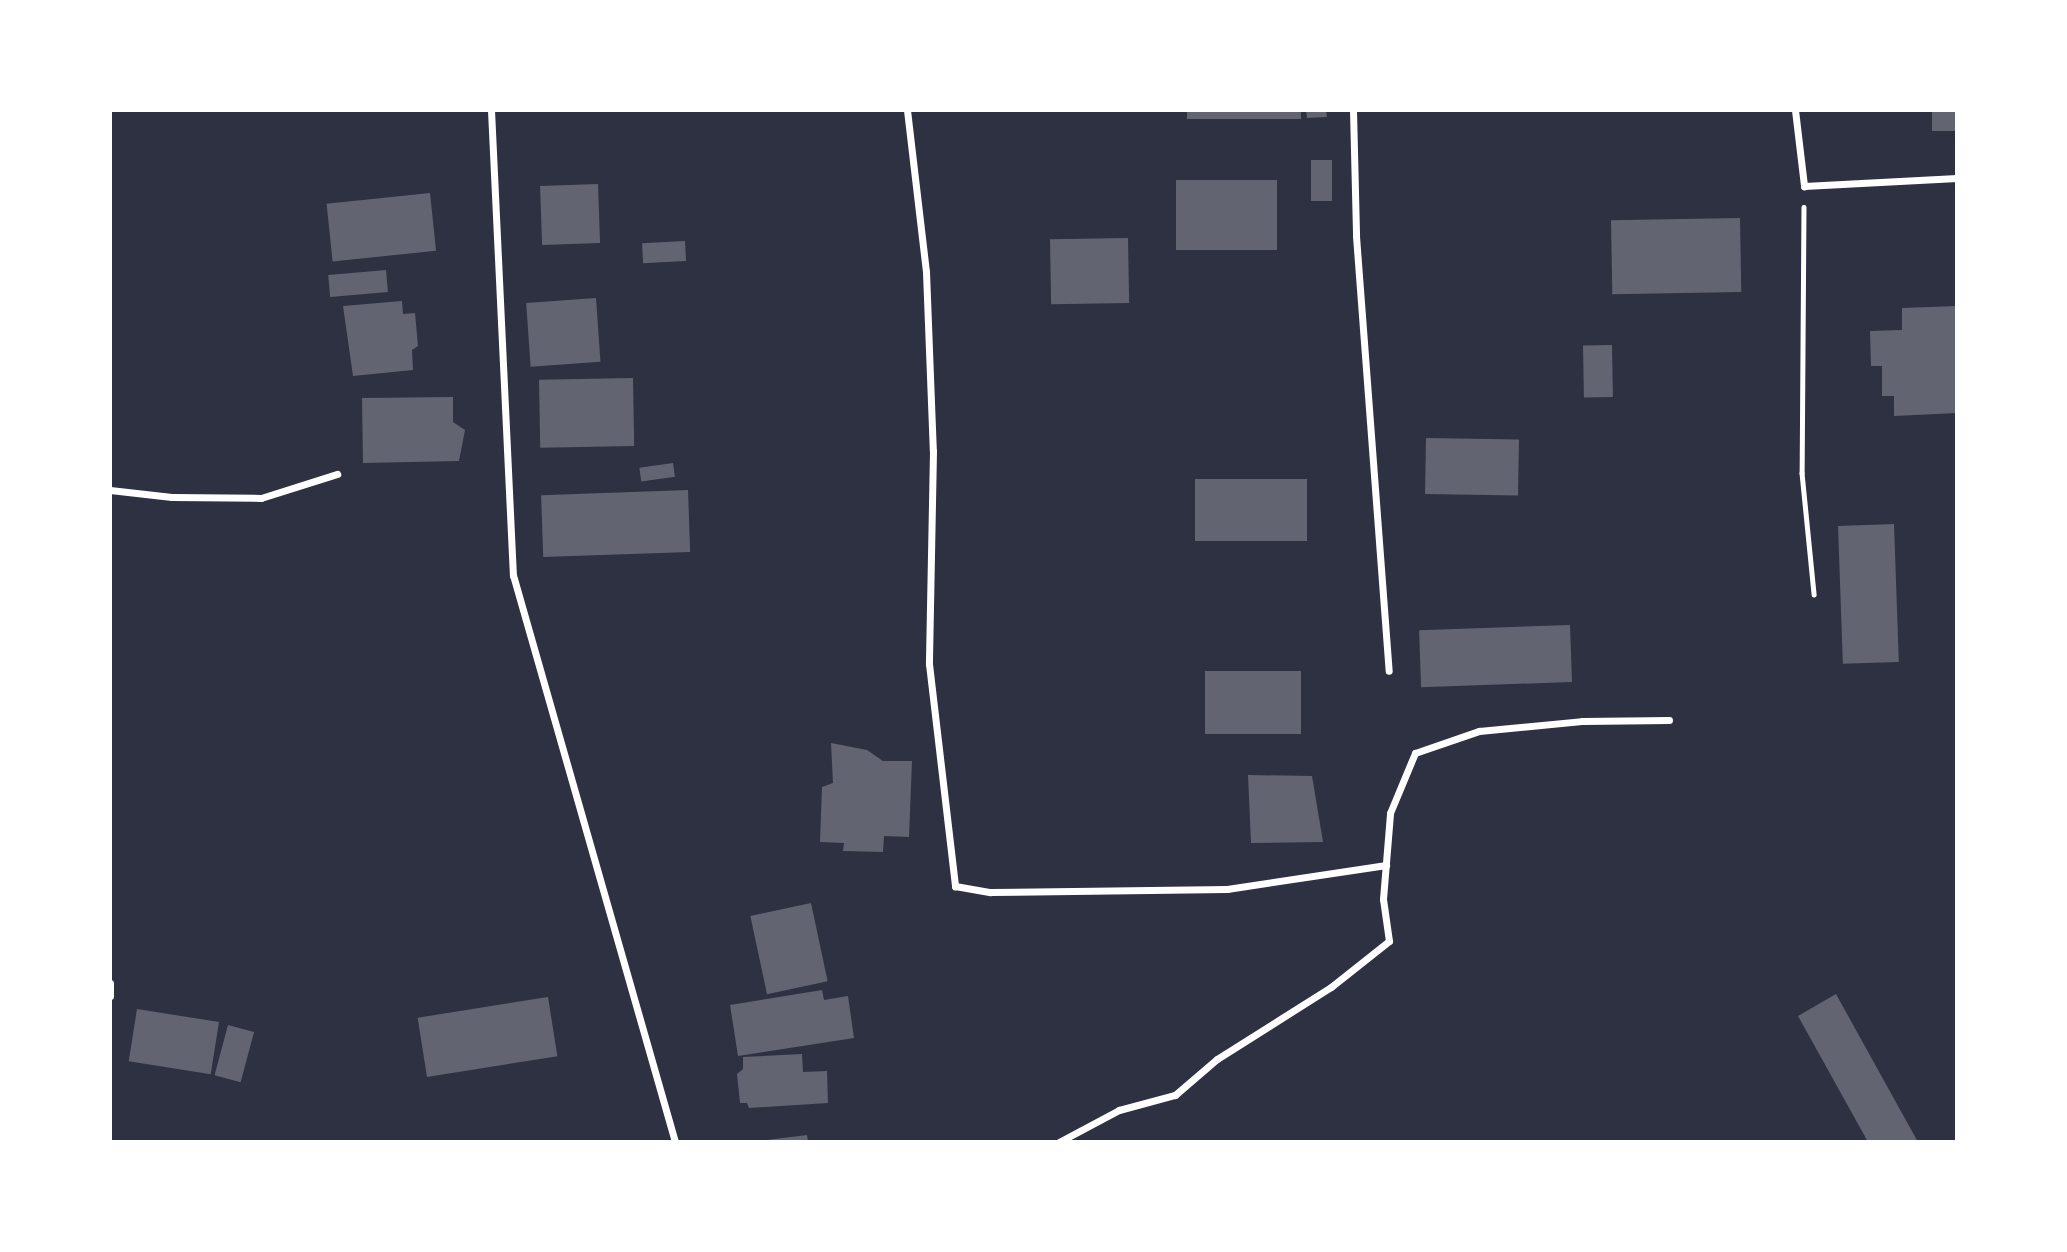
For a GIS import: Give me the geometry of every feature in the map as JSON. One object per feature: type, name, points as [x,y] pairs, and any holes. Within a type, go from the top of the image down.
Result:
[{"type":"street","points":[[491,110],[513,575],[675,1142]]},
{"type":"street","points":[[908,110],[926,272],[932,438],[929,664],[955,886],[990,892],[1227,889],[1386,865]]},
{"type":"street","points":[[1353,110],[1356,236],[1389,671]]},
{"type":"street","points":[[1795,110],[1804,186],[1957,178]]},
{"type":"street","points":[[110,490],[172,497],[261,498],[337,474]]},
{"type":"street","points":[[1059,1142],[1119,1110],[1175,1095],[1217,1059],[1331,987],[1389,941],[1383,899],[1390,813],[1415,753],[1479,731],[1582,721],[1669,720]]},
{"type":"street","points":[[110,983],[110,996]]},
{"type":"path","points":[[1804,186],[1802,473],[1814,594]]},
{"type":"building","points":[[1187,110],[1301,110],[1301,119],[1187,119]]},
{"type":"building","points":[[1306,110],[1326,110],[1327,117],[1307,118]]},
{"type":"building","points":[[1932,110],[1957,110],[1957,131],[1932,131]]},
{"type":"building","points":[[1311,160],[1332,160],[1332,201],[1311,201]]},
{"type":"building","points":[[1176,180],[1277,180],[1277,250],[1176,250]]},
{"type":"building","points":[[598,184],[600,243],[542,245],[540,186]]},
{"type":"building","points":[[430,193],[436,251],[333,262],[327,204]]},
{"type":"building","points":[[1740,218],[1741,292],[1612,294],[1611,220]]},
{"type":"building","points":[[1128,238],[1129,303],[1051,304],[1050,239]]},
{"type":"building","points":[[685,241],[686,261],[643,263],[642,243]]},
{"type":"building","points":[[386,270],[388,292],[330,297],[328,275]]},
{"type":"building","points":[[596,298],[600,362],[531,367],[526,303]]},
{"type":"building","points":[[402,301],[403,314],[415,313],[418,346],[412,350],[413,370],[353,376],[343,306]]},
{"type":"building","points":[[1957,306],[1957,413],[1894,416],[1894,396],[1882,396],[1882,366],[1871,366],[1870,331],[1902,330],[1902,308]]},
{"type":"building","points":[[1612,345],[1613,397],[1584,397],[1583,346]]},
{"type":"building","points":[[633,378],[634,446],[540,448],[539,380]]},
{"type":"building","points":[[453,397],[453,422],[465,430],[459,461],[363,463],[362,398]]},
{"type":"building","points":[[1426,438],[1519,440],[1518,496],[1425,494]]},
{"type":"building","points":[[673,463],[675,477],[641,482],[639,468]]},
{"type":"building","points":[[1195,479],[1307,479],[1307,541],[1195,541]]},
{"type":"building","points":[[688,490],[690,552],[543,557],[541,495]]},
{"type":"building","points":[[1894,524],[1899,662],[1843,664],[1838,526]]},
{"type":"building","points":[[1570,625],[1572,682],[1421,687],[1419,630]]},
{"type":"building","points":[[1205,671],[1301,671],[1301,734],[1205,734]]},
{"type":"building","points":[[831,743],[867,750],[883,761],[912,761],[909,837],[884,836],[883,852],[843,851],[844,843],[820,842],[822,787],[833,783]]},
{"type":"building","points":[[1248,775],[1312,776],[1323,842],[1251,843]]},
{"type":"building","points":[[811,903],[828,981],[767,994],[750,916]]},
{"type":"building","points":[[822,990],[824,1000],[848,996],[854,1038],[738,1056],[730,1005]]},
{"type":"building","points":[[1836,994],[1918,1142],[1868,1142],[1798,1016]]},
{"type":"building","points":[[548,997],[557,1056],[427,1077],[418,1018]]},
{"type":"building","points":[[137,1009],[219,1022],[211,1074],[129,1061]]},
{"type":"building","points":[[228,1025],[254,1032],[241,1082],[215,1075]]},
{"type":"building","points":[[802,1054],[803,1072],[827,1071],[828,1103],[749,1108],[747,1103],[740,1103],[737,1074],[743,1069],[743,1057]]},
{"type":"building","points":[[807,1135],[808,1142],[767,1142],[767,1140]]}]
